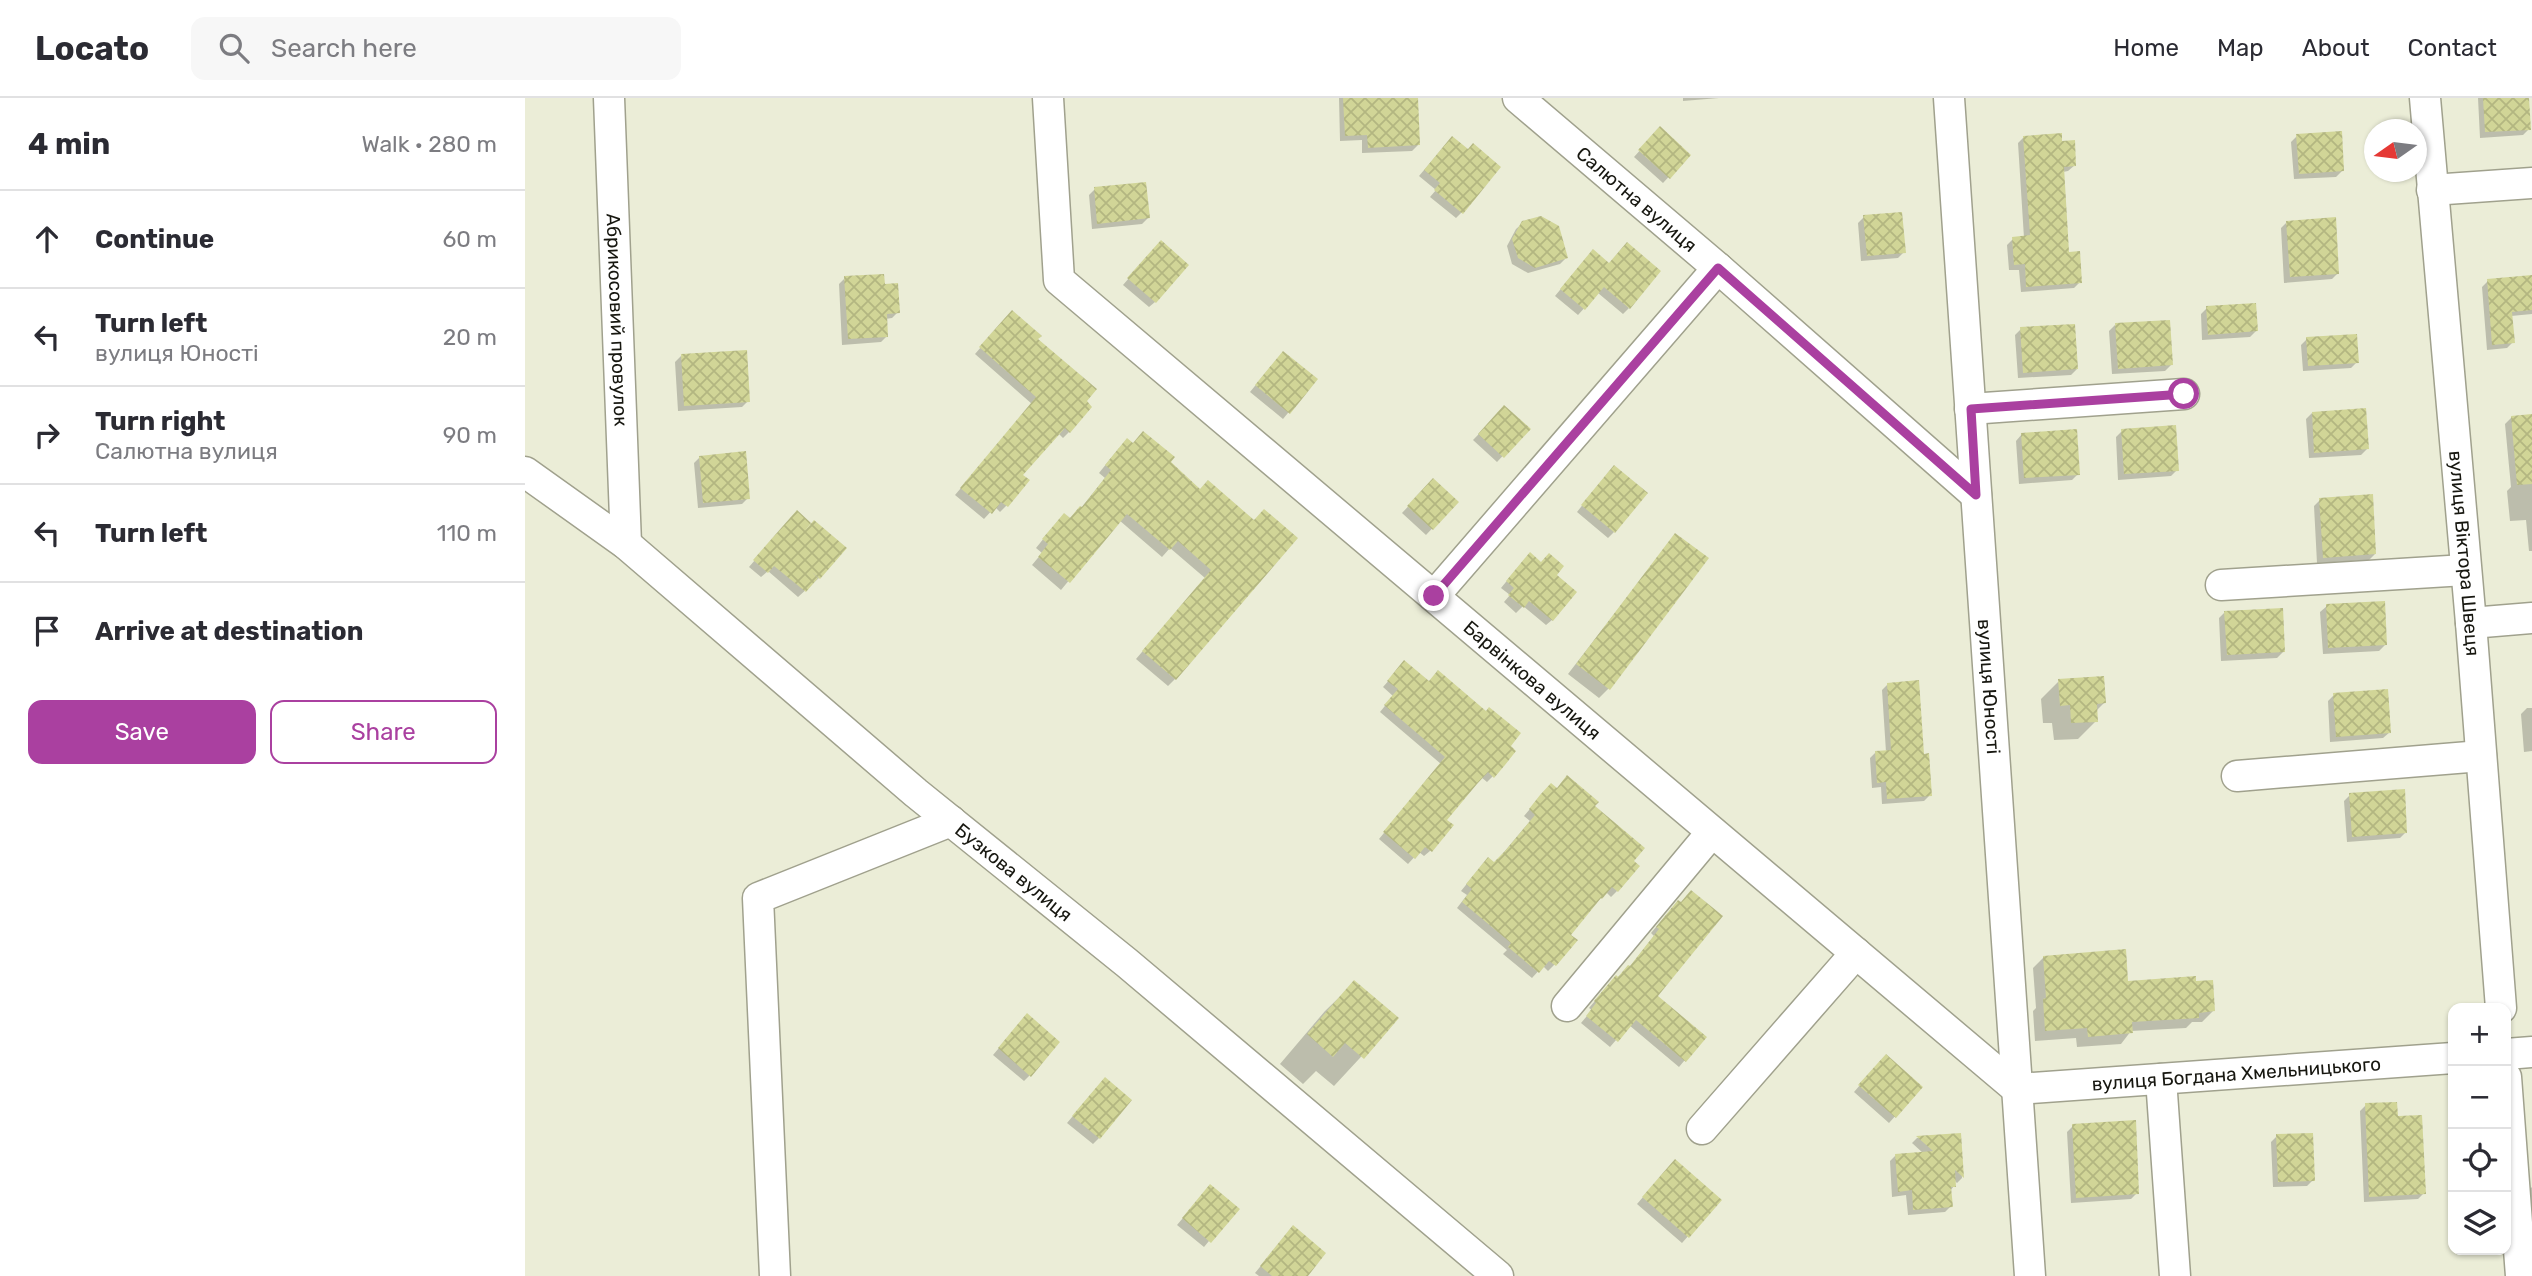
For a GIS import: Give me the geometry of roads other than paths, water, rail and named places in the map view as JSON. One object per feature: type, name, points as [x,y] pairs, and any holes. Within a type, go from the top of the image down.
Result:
[{"type":"street","name":"Абрикосовий провулок","points":[[609,98],[626,544]]},
{"type":"street","name":"Барвінкова вулиця","points":[[1048,98],[1059,280],[2017,1089]]},
{"type":"street","name":"Салютна вулиця","points":[[1518,98],[1718,268],[1976,495]]},
{"type":"street","name":"вулиця Юності","points":[[1949,98],[2030,1276]]},
{"type":"street","name":"вулиця Віктора Швеця","points":[[2425,98],[2471,623],[2501,1003]]},
{"type":"street","points":[[2432,190],[2532,183]]},
{"type":"street","points":[[1434,596],[1718,268]]},
{"type":"street","points":[[1971,409],[2184,394]]},
{"type":"street","name":"Бузкова вулиця","points":[[525,472],[626,544],[951,821],[1127,963],[1498,1276]]},
{"type":"street","points":[[2221,585],[2465,570]]},
{"type":"street","points":[[2471,623],[2532,618]]},
{"type":"street","points":[[2237,776],[2481,756]]},
{"type":"street","points":[[775,1276],[758,898],[951,821]]},
{"type":"street","points":[[1567,1006],[1712,832]]},
{"type":"street","points":[[1702,1129],[1856,953]]},
{"type":"street","points":[[2511,1054],[2532,1052]]},
{"type":"street","name":"вулиця Богдана Хмельницького","points":[[2017,1089],[2448,1058]]},
{"type":"street","points":[[2161,1079],[2175,1276]]},
{"type":"street","points":[[2510,1129],[2521,1276]]}]
